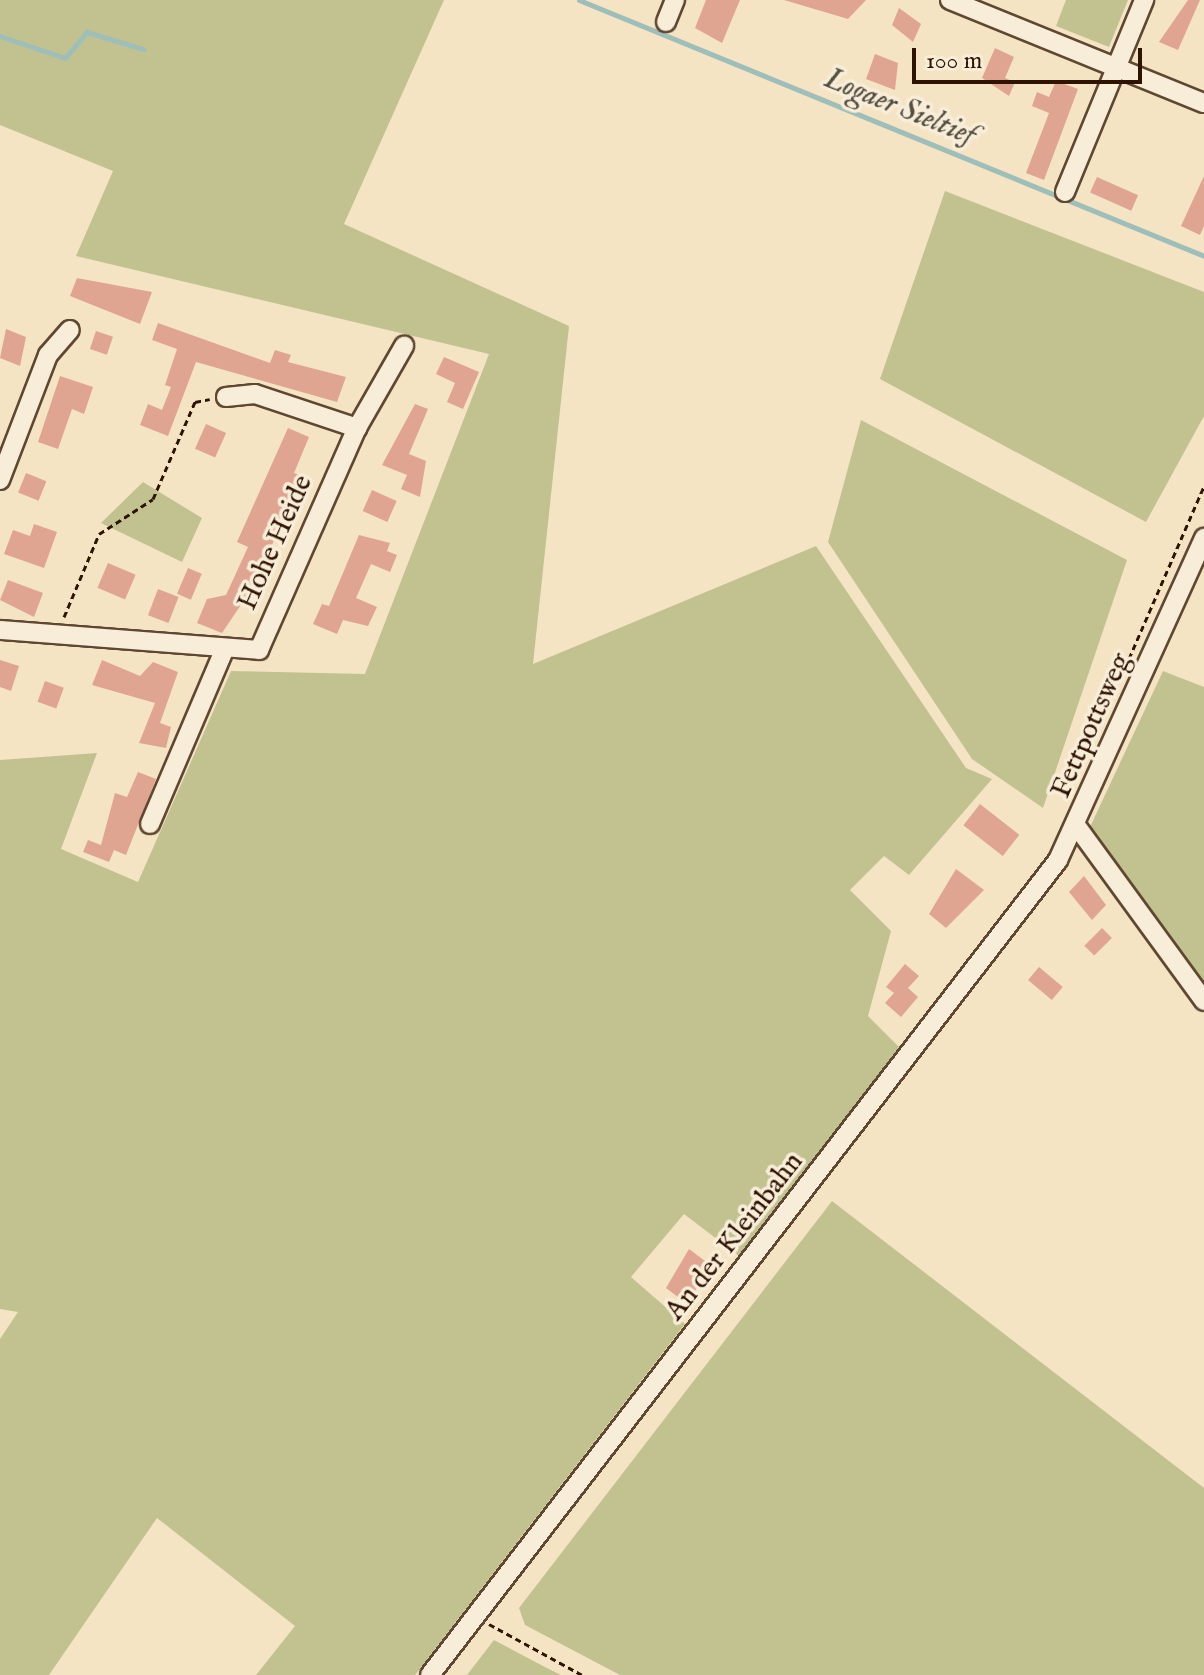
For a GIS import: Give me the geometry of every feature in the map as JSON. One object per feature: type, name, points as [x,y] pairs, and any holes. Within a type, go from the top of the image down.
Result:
[{"type":"street","points":[[666,22],[675,0]]},
{"type":"street","points":[[950,0],[1204,103]]},
{"type":"street","points":[[1065,192],[1144,0]]},
{"type":"street","points":[[0,480],[48,355],[70,330]]},
{"type":"street","name":"Hohe Heide","points":[[0,630],[259,650],[357,428],[404,346]]},
{"type":"street","points":[[226,397],[255,394],[357,428]]},
{"type":"street","name":"Fettpottsweg","points":[[1204,538],[1078,828],[1204,1001]]},
{"type":"street","points":[[150,824],[225,648]]},
{"type":"street","name":"An der Kleinbahn","points":[[430,1675],[1078,828]]},
{"type":"path","points":[[65,636],[65,605],[99,534],[153,499],[195,402],[226,397]]},
{"type":"path","points":[[1117,688],[1204,486]]},
{"type":"path","points":[[475,1617],[582,1675]]},
{"type":"green space","points":[[0,0],[444,0],[344,224],[569,326],[533,664],[816,546],[966,768],[992,779],[909,875],[884,856],[850,890],[891,931],[868,1016],[899,1047],[743,1259],[684,1214],[631,1277],[685,1324],[415,1675],[256,1675],[295,1626],[157,1518],[49,1675],[0,1675],[0,1339],[18,1312],[0,1309],[0,760],[97,753],[61,849],[138,882],[231,671],[365,674],[489,354],[76,256],[113,171],[0,125]]},
{"type":"green space","points":[[1066,0],[1128,0],[1109,47],[1056,26]]},
{"type":"green space","points":[[945,191],[1204,292],[1204,416],[1146,522],[880,379]]},
{"type":"green space","points":[[861,420],[1127,560],[1043,808],[972,759],[828,542]]},
{"type":"green space","points":[[143,482],[202,518],[182,562],[101,523]]},
{"type":"green space","points":[[1163,671],[1204,687],[1204,985],[1090,827]]},
{"type":"green space","points":[[832,1201],[1204,1488],[1204,1675],[620,1675],[525,1625],[519,1608]]},
{"type":"green space","points":[[494,1640],[543,1666],[561,1675],[467,1675]]},
{"type":"building","points":[[706,0],[740,0],[722,43],[695,28]]},
{"type":"building","points":[[784,0],[866,0],[848,19]]},
{"type":"building","points":[[1188,0],[1200,0],[1178,50],[1159,42]]},
{"type":"building","points":[[899,8],[921,24],[913,42],[892,25]]},
{"type":"building","points":[[995,48],[1014,57],[1005,78],[1015,82],[1009,96],[982,78]]},
{"type":"building","points":[[875,54],[898,63],[895,90],[866,79]]},
{"type":"building","points":[[1056,81],[1078,89],[1044,180],[1026,173],[1049,113],[1032,106],[1037,92],[1049,97]]},
{"type":"building","points":[[1204,176],[1204,226],[1200,235],[1181,226]]},
{"type":"building","points":[[1097,177],[1138,195],[1131,211],[1090,193]]},
{"type":"building","points":[[77,278],[152,292],[140,324],[70,296]]},
{"type":"building","points":[[158,323],[270,363],[275,350],[291,355],[288,362],[346,377],[337,402],[196,362],[168,436],[140,425],[148,404],[162,410],[171,387],[165,385],[177,349],[152,340]]},
{"type":"building","points":[[6,329],[26,337],[20,366],[0,358]]},
{"type":"building","points":[[96,331],[113,337],[107,355],[90,349]]},
{"type":"building","points":[[444,357],[479,372],[463,409],[447,402],[455,383],[436,374]]},
{"type":"building","points":[[60,376],[93,387],[84,414],[72,409],[58,449],[38,442]]},
{"type":"building","points":[[415,404],[428,409],[409,454],[426,461],[420,497],[401,489],[407,475],[382,465]]},
{"type":"building","points":[[206,424],[226,433],[215,458],[195,449]]},
{"type":"building","points":[[288,428],[309,437],[294,473],[302,476],[255,584],[222,633],[197,623],[207,599],[226,595],[248,547],[237,542]]},
{"type":"building","points":[[26,473],[46,481],[39,501],[18,492]]},
{"type":"building","points":[[372,490],[397,501],[387,522],[363,511]]},
{"type":"building","points":[[34,524],[57,532],[44,568],[4,554],[13,530],[30,536]]},
{"type":"building","points":[[359,535],[390,543],[387,551],[397,555],[390,572],[371,564],[356,598],[377,607],[368,626],[343,620],[337,634],[313,624],[322,604],[329,606]]},
{"type":"building","points":[[108,563],[136,575],[125,600],[97,588]]},
{"type":"building","points":[[188,568],[202,574],[191,600],[177,594]]},
{"type":"building","points":[[8,580],[43,593],[34,617],[0,600]]},
{"type":"building","points":[[158,589],[179,597],[169,623],[148,615]]},
{"type":"building","points":[[0,660],[19,666],[11,691],[0,687]]},
{"type":"building","points":[[102,660],[140,676],[153,662],[178,672],[160,723],[171,727],[166,748],[139,743],[155,703],[92,685]]},
{"type":"building","points":[[45,681],[64,688],[56,709],[37,702]]},
{"type":"building","points":[[138,772],[156,779],[126,855],[114,850],[109,862],[83,852],[88,840],[101,845],[115,793],[127,797]]},
{"type":"building","points":[[980,804],[1019,835],[1003,856],[963,825]]},
{"type":"building","points":[[956,869],[984,890],[946,928],[929,914]]},
{"type":"building","points":[[1084,876],[1106,905],[1092,920],[1069,892]]},
{"type":"building","points":[[1102,928],[1112,938],[1094,956],[1084,946]]},
{"type":"building","points":[[905,964],[919,976],[908,988],[918,997],[901,1017],[885,1003],[894,993],[886,987]]},
{"type":"building","points":[[1039,967],[1063,987],[1052,1000],[1028,980]]},
{"type":"building","points":[[689,1249],[713,1267],[686,1303],[666,1288]]},
{"type":"waterway","name":"Logaer Sieltief","points":[[579,0],[1204,256]]},
{"type":"waterway","points":[[0,36],[65,58],[87,32],[143,49]]}]
